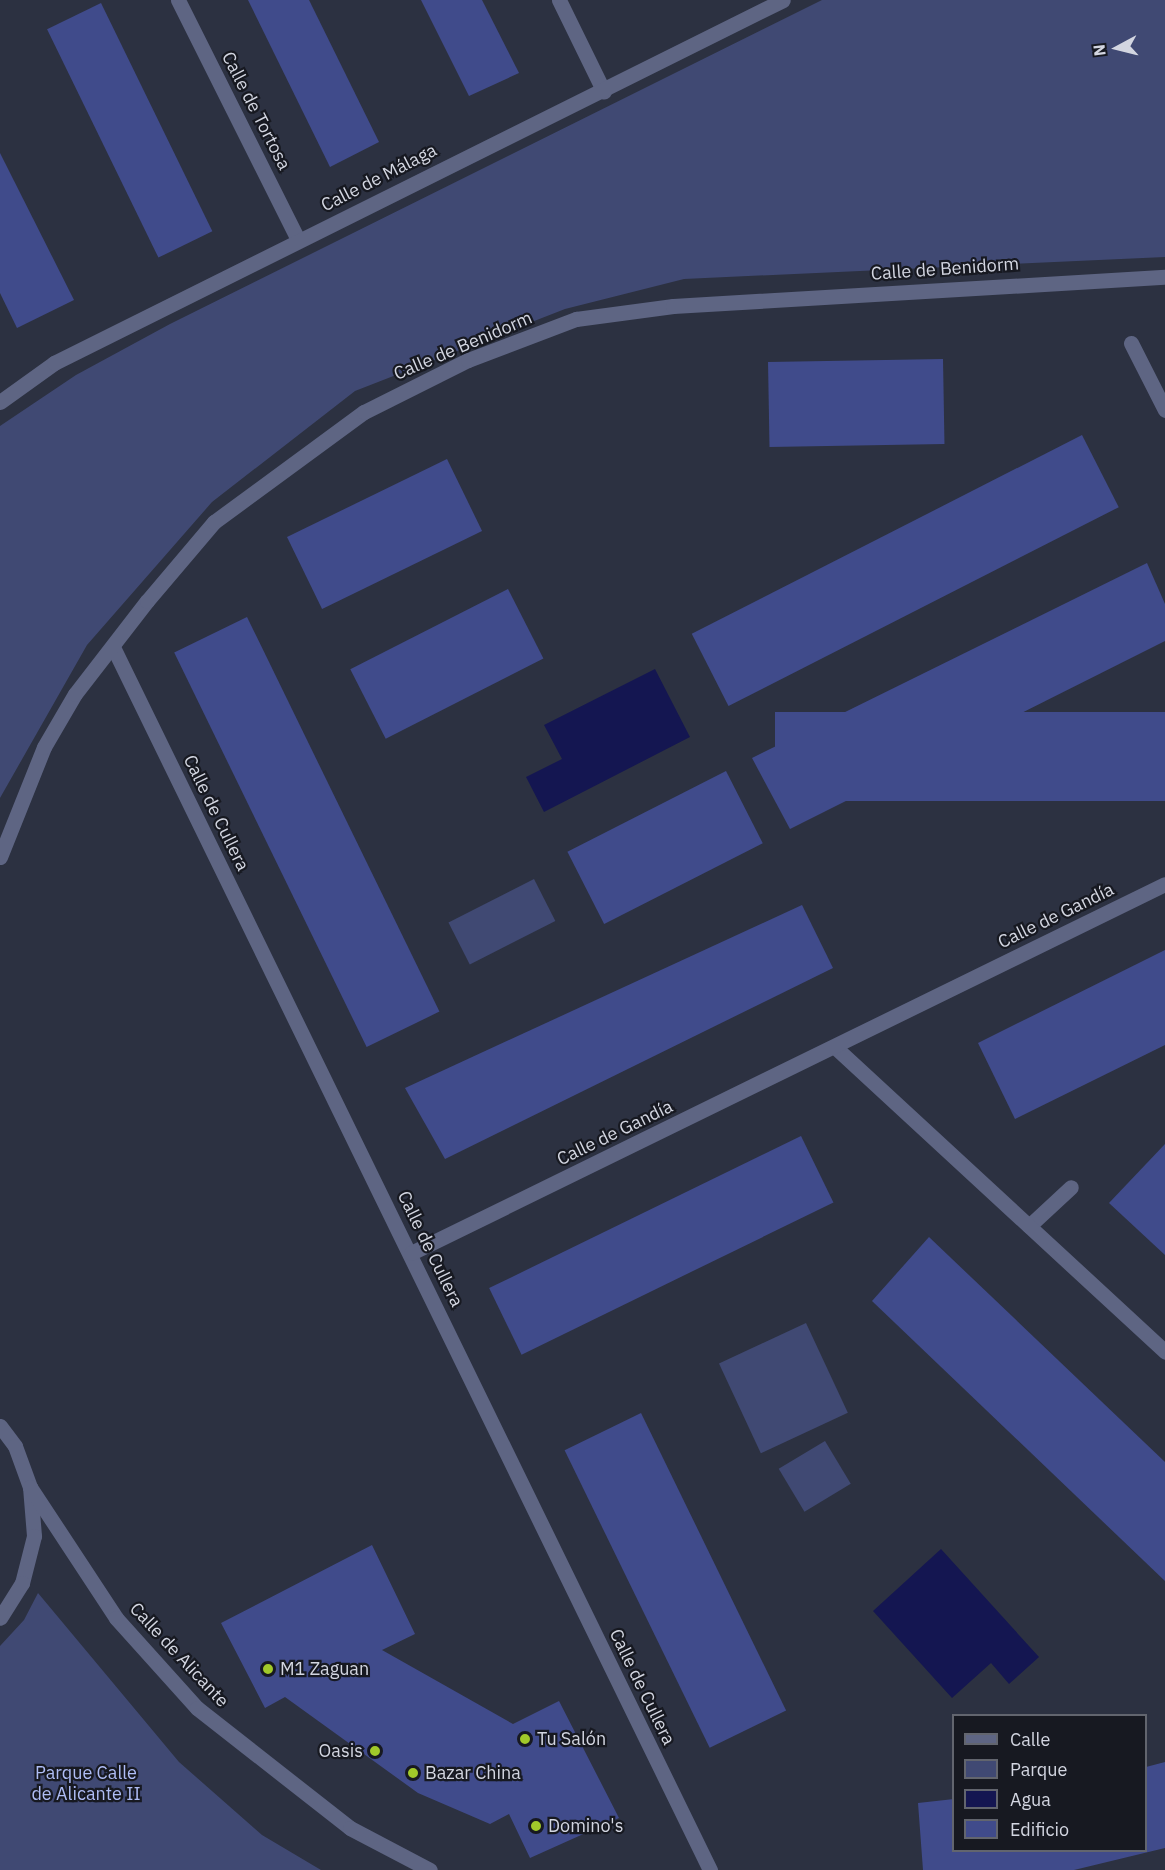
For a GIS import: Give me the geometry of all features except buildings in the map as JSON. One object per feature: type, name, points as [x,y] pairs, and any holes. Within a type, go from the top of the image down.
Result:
[{"type":"street","name":"Calle de Tortosa","points":[[178,0],[298,240]]},
{"type":"street","points":[[559,0],[604,92]]},
{"type":"street","name":"Calle de Málaga","points":[[0,402],[54,363],[298,240],[604,92],[783,0]]},
{"type":"street","name":"Calle de Benidorm","points":[[0,857],[44,747],[75,694],[214,522],[289,464],[364,412],[468,360],[576,320],[674,306],[1165,277]]},
{"type":"street","points":[[1131,343],[1165,410]]},
{"type":"street","name":"Calle de Cullera","points":[[113,647],[411,1253],[710,1870]]},
{"type":"street","name":"Calle de Gandía","points":[[411,1253],[836,1048],[1165,884]]},
{"type":"street","points":[[836,1048],[1165,1352]]},
{"type":"street","points":[[1029,1226],[1071,1187]]},
{"type":"street","points":[[0,1426],[15,1446],[30,1487],[31,1545],[22,1582],[0,1618]]},
{"type":"street","name":"Calle de Alicante","points":[[30,1487],[116,1618],[197,1708],[350,1828],[430,1870]]},
{"type":"green space","points":[[822,0],[1165,0],[1165,257],[684,279],[565,309],[355,391],[212,502],[87,645],[0,798],[0,426],[76,375],[170,324]]},
{"type":"green space","points":[[534,879],[555,921],[470,964],[448,923]]},
{"type":"green space","points":[[806,1323],[848,1413],[761,1453],[719,1364]]},
{"type":"green space","points":[[825,1441],[851,1484],[804,1512],[779,1469]]},
{"type":"green space","name":"Parque Calle de Alicante II","points":[[38,1593],[179,1762],[262,1835],[321,1870],[0,1870],[0,1646],[24,1620]]},
{"type":"water","points":[[655,669],[690,737],[544,812],[526,777],[562,759],[544,725]]},
{"type":"water","points":[[941,1549],[1039,1657],[1009,1684],[991,1663],[952,1698],[873,1611]]},
{"type":"place","name":"M1 Zaguan","points":[[268,1669]]},
{"type":"place","name":"Tu Salón","points":[[525,1739]]},
{"type":"place","name":"Oasis","points":[[375,1751]]},
{"type":"place","name":"Bazar China","points":[[413,1773]]},
{"type":"place","name":"Domino's","points":[[536,1826]]}]
